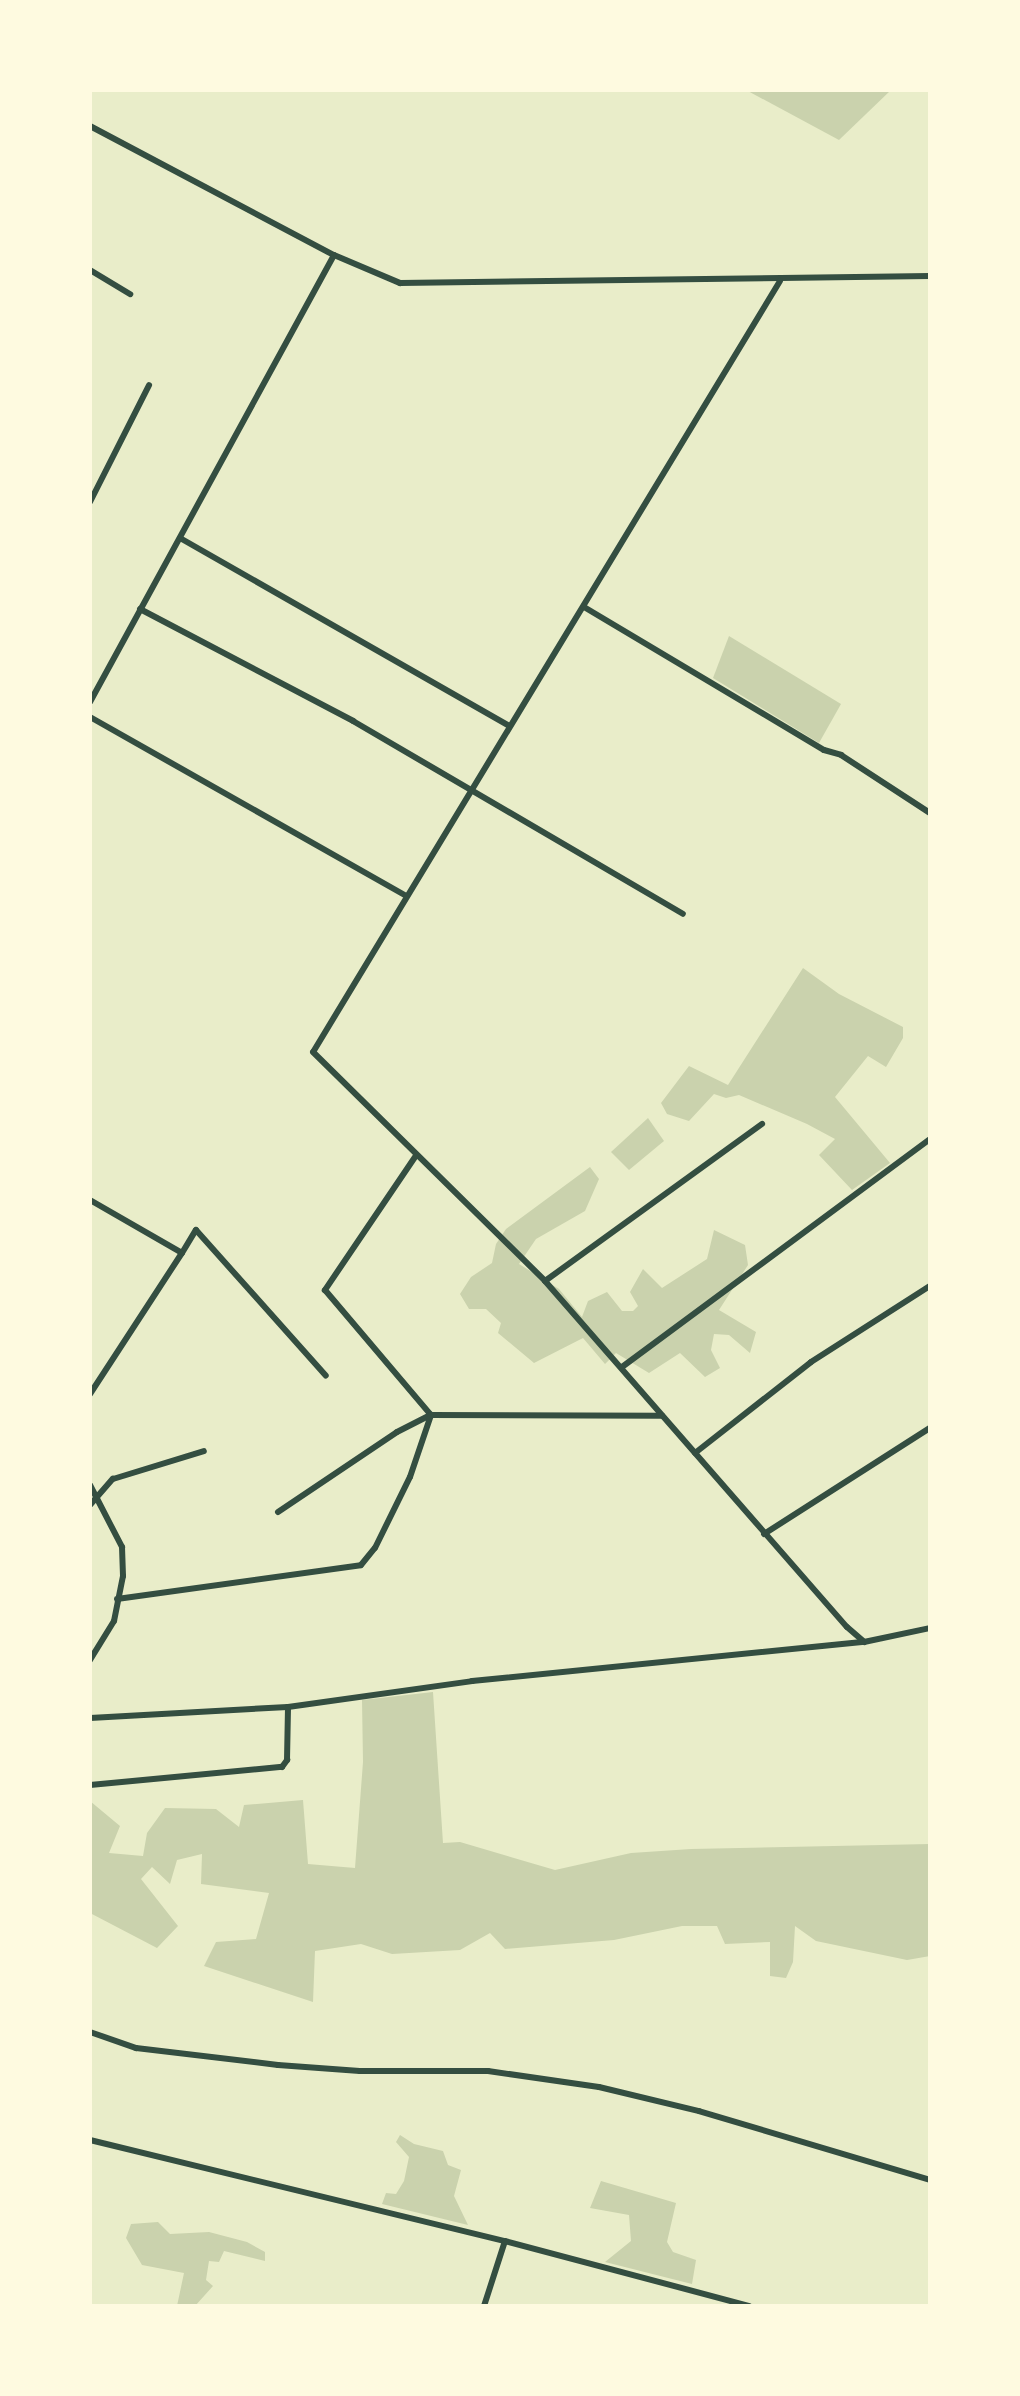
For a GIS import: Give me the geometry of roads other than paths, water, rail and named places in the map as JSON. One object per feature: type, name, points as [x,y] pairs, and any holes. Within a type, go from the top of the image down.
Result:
[{"type":"street","points":[[90,126],[334,255],[386,279],[415,285],[930,276]]},
{"type":"street","points":[[90,702],[334,255]]},
{"type":"street","points":[[90,270],[130,294]]},
{"type":"street","points":[[780,281],[313,1052],[415,1157],[545,1281],[764,1534],[864,1642]]},
{"type":"street","points":[[90,502],[148,385]]},
{"type":"street","points":[[180,538],[508,725]]},
{"type":"street","points":[[584,607],[824,750],[841,755],[930,812]]},
{"type":"street","points":[[140,609],[352,721],[683,914]]},
{"type":"street","points":[[90,717],[406,896]]},
{"type":"street","points":[[545,1281],[762,1124]]},
{"type":"street","points":[[622,1367],[930,1139]]},
{"type":"street","points":[[415,1157],[325,1290],[431,1416]]},
{"type":"street","points":[[90,1200],[182,1253]]},
{"type":"street","points":[[90,1394],[196,1230],[326,1376]]},
{"type":"street","points":[[694,1452],[811,1362],[930,1286]]},
{"type":"street","points":[[118,1599],[361,1565],[376,1548],[410,1477],[431,1416]]},
{"type":"street","points":[[278,1512],[396,1432],[431,1416],[664,1416]]},
{"type":"street","points":[[764,1534],[930,1428]]},
{"type":"street","points":[[90,1505],[113,1480],[204,1451]]},
{"type":"street","points":[[90,1484],[122,1548],[114,1621],[90,1660]]},
{"type":"street","points":[[90,1718],[288,1707],[472,1680],[864,1642],[930,1628]]},
{"type":"street","points":[[90,1784],[134,1784],[282,1767],[287,1760],[288,1707]]},
{"type":"street","points":[[90,2032],[136,2048],[188,2056],[360,2071],[488,2071],[599,2087],[699,2111],[930,2180]]},
{"type":"street","points":[[90,2140],[505,2240],[750,2306]]},
{"type":"street","points":[[484,2306],[505,2240]]}]
